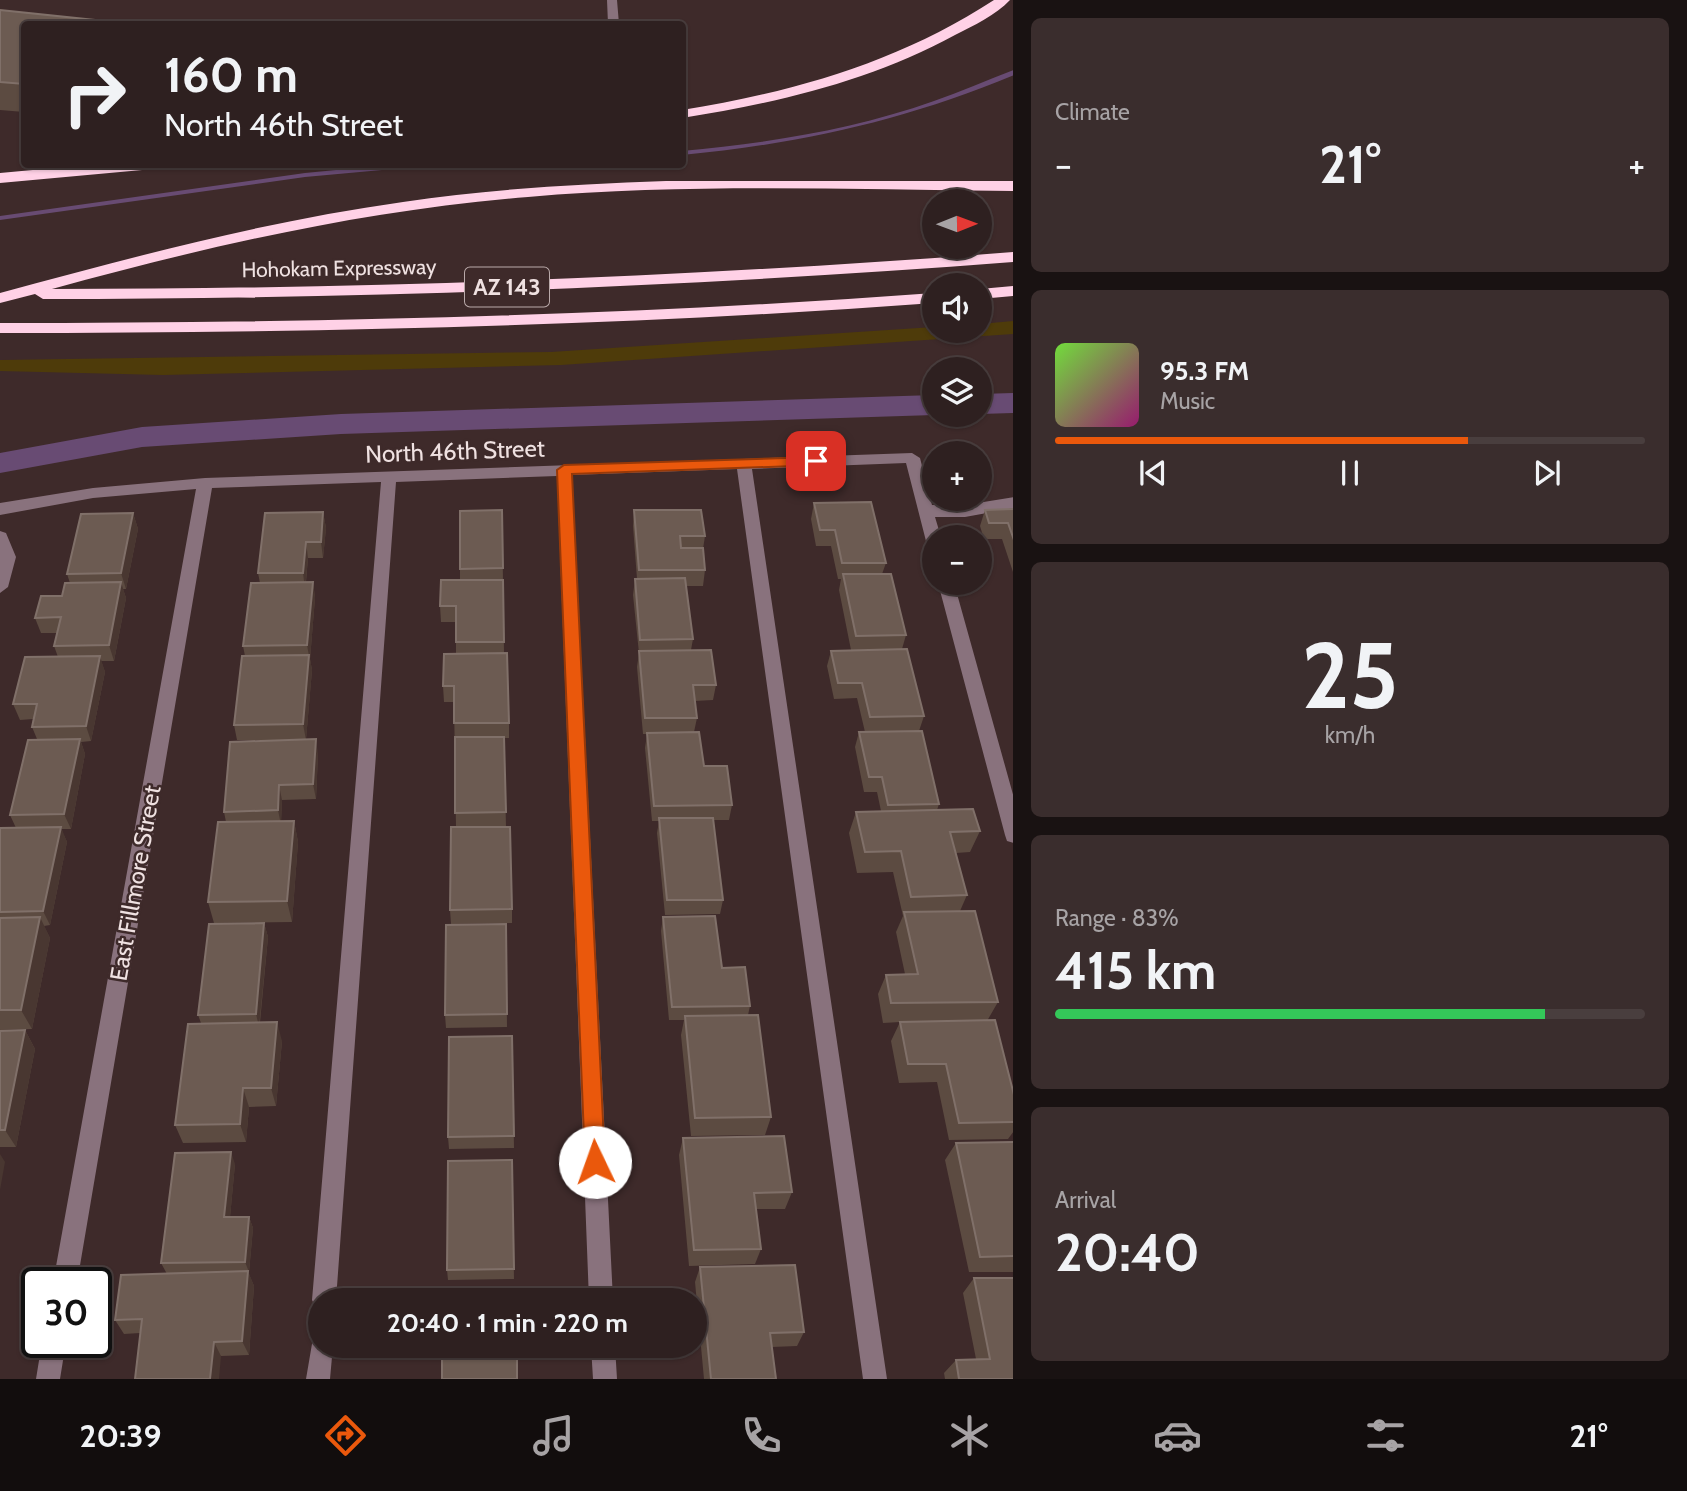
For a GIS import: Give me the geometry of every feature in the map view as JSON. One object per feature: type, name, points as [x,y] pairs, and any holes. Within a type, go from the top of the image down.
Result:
[{"type":"highway","points":[[686,113],[771,97],[869,68],[951,32],[1003,0]]},
{"type":"highway","points":[[0,178],[109,168]]},
{"type":"highway","points":[[0,296],[188,247],[374,210],[555,190],[689,186],[1013,186]]},
{"type":"highway","name":"Hohokam Expressway","points":[[0,296],[574,285],[1013,257]]},
{"type":"highway","points":[[992,293],[1013,291]]},
{"type":"highway","name":"AZ 143","points":[[0,328],[452,323],[680,314],[922,299]]},
{"type":"street","points":[[612,0],[614,21]]},
{"type":"street","name":"North 46th Street","points":[[0,509],[93,493],[205,483],[912,458],[922,496]]},
{"type":"street","points":[[744,464],[875,1379]]},
{"type":"street","points":[[564,470],[600,1288]]},
{"type":"street","points":[[325,1288],[389,475]]},
{"type":"street","name":"East Fillmore Street","points":[[68,1267],[205,483]]},
{"type":"street","points":[[992,506],[1013,502]]},
{"type":"street","points":[[926,511],[930,525]]},
{"type":"street","points":[[0,537],[8,557],[0,587]]},
{"type":"street","points":[[949,595],[1013,835]]},
{"type":"street","points":[[48,1379],[51,1358]]},
{"type":"street","points":[[318,1379],[320,1358]]},
{"type":"street","points":[[604,1358],[605,1379]]},
{"type":"shaded area","points":[[1013,321],[1013,334],[992,335],[992,323]]},
{"type":"shaded area","points":[[922,328],[922,340],[561,365],[163,375],[0,371],[0,360],[551,352]]},
{"type":"building","points":[[0,10],[104,21],[21,21],[21,84],[0,82]]},
{"type":"building","points":[[871,502],[886,563],[842,563],[835,530],[820,530],[814,503]]},
{"type":"building","points":[[1013,509],[1013,537],[1008,523],[989,523],[985,511]]},
{"type":"building","points":[[502,510],[503,568],[460,569],[460,511]]},
{"type":"building","points":[[634,510],[701,510],[705,536],[680,536],[681,548],[703,548],[705,570],[639,570]]},
{"type":"building","points":[[323,512],[321,542],[306,542],[303,573],[258,573],[265,513]]},
{"type":"building","points":[[133,513],[121,573],[67,574],[81,514]]},
{"type":"building","points":[[843,574],[891,574],[906,635],[856,636]]},
{"type":"building","points":[[685,578],[693,639],[640,640],[635,579]]},
{"type":"building","points":[[441,580],[503,580],[504,642],[456,642],[456,606],[440,606]]},
{"type":"building","points":[[121,582],[109,645],[54,646],[61,617],[35,618],[41,596],[62,596],[65,583]]},
{"type":"building","points":[[313,582],[307,645],[243,646],[251,583]]},
{"type":"building","points":[[907,649],[924,716],[870,717],[862,683],[838,683],[831,651]]},
{"type":"building","points":[[711,650],[716,685],[693,685],[697,718],[645,718],[639,651]]},
{"type":"building","points":[[507,653],[509,723],[454,723],[454,686],[443,686],[444,654]]},
{"type":"building","points":[[309,655],[303,724],[234,725],[242,656]]},
{"type":"building","points":[[100,656],[86,726],[32,727],[37,704],[13,704],[25,657]]},
{"type":"building","points":[[922,731],[939,804],[888,805],[882,777],[869,777],[859,732]]},
{"type":"building","points":[[699,732],[704,766],[727,766],[732,805],[654,806],[647,733]]},
{"type":"building","points":[[455,737],[504,737],[506,812],[455,813]]},
{"type":"building","points":[[80,739],[64,814],[10,815],[28,740]]},
{"type":"building","points":[[316,739],[313,784],[279,785],[278,810],[224,812],[230,742]]},
{"type":"building","points":[[973,809],[980,831],[950,832],[967,895],[911,897],[901,851],[865,852],[856,812]]},
{"type":"building","points":[[659,818],[713,818],[723,900],[667,900]]},
{"type":"building","points":[[294,821],[287,901],[208,902],[218,822]]},
{"type":"building","points":[[61,827],[43,911],[0,912],[0,828]]},
{"type":"building","points":[[451,827],[510,827],[512,909],[450,910]]},
{"type":"building","points":[[975,911],[998,1002],[891,1003],[886,975],[918,974],[904,912]]},
{"type":"building","points":[[715,916],[722,968],[745,967],[750,1006],[672,1007],[663,917]]},
{"type":"building","points":[[40,917],[21,1010],[0,1010],[0,918]]},
{"type":"building","points":[[264,923],[256,1014],[198,1015],[209,924]]},
{"type":"building","points":[[506,924],[507,1014],[445,1015],[446,925]]},
{"type":"building","points":[[758,1015],[771,1117],[695,1118],[685,1016]]},
{"type":"building","points":[[995,1020],[1013,1091],[1013,1122],[959,1123],[946,1064],[908,1064],[900,1022]]},
{"type":"building","points":[[277,1022],[271,1088],[243,1088],[240,1124],[175,1125],[188,1024]]},
{"type":"building","points":[[25,1030],[5,1130],[0,1130],[0,1031]]},
{"type":"building","points":[[512,1036],[514,1136],[448,1137],[449,1037]]},
{"type":"building","points":[[784,1136],[792,1192],[754,1193],[761,1249],[694,1250],[683,1138]]},
{"type":"building","points":[[1013,1142],[1013,1256],[980,1257],[956,1143]]},
{"type":"building","points":[[231,1152],[224,1217],[249,1217],[245,1262],[161,1263],[175,1153]]},
{"type":"building","points":[[512,1160],[514,1269],[447,1270],[448,1161]]},
{"type":"building","points":[[795,1265],[804,1332],[770,1333],[776,1379],[711,1379],[707,1338],[707,1288],[702,1288],[700,1267]]},
{"type":"building","points":[[248,1271],[242,1341],[214,1342],[210,1379],[135,1379],[142,1319],[115,1320],[121,1275]]},
{"type":"building","points":[[974,1278],[1013,1278],[1013,1379],[959,1379],[956,1360],[990,1359]]},
{"type":"building","points":[[442,1358],[517,1358],[517,1379],[442,1379]]},
{"type":"waterway","points":[[686,153],[767,144],[852,127],[935,103],[1013,72]]},
{"type":"waterway","points":[[0,218],[305,175],[382,168]]},
{"type":"waterway","points":[[992,404],[1013,403]]},
{"type":"waterway","points":[[0,463],[142,437],[341,424],[922,405]]},
{"type":"route","points":[[595,1162],[564,470],[816,461]]}]
